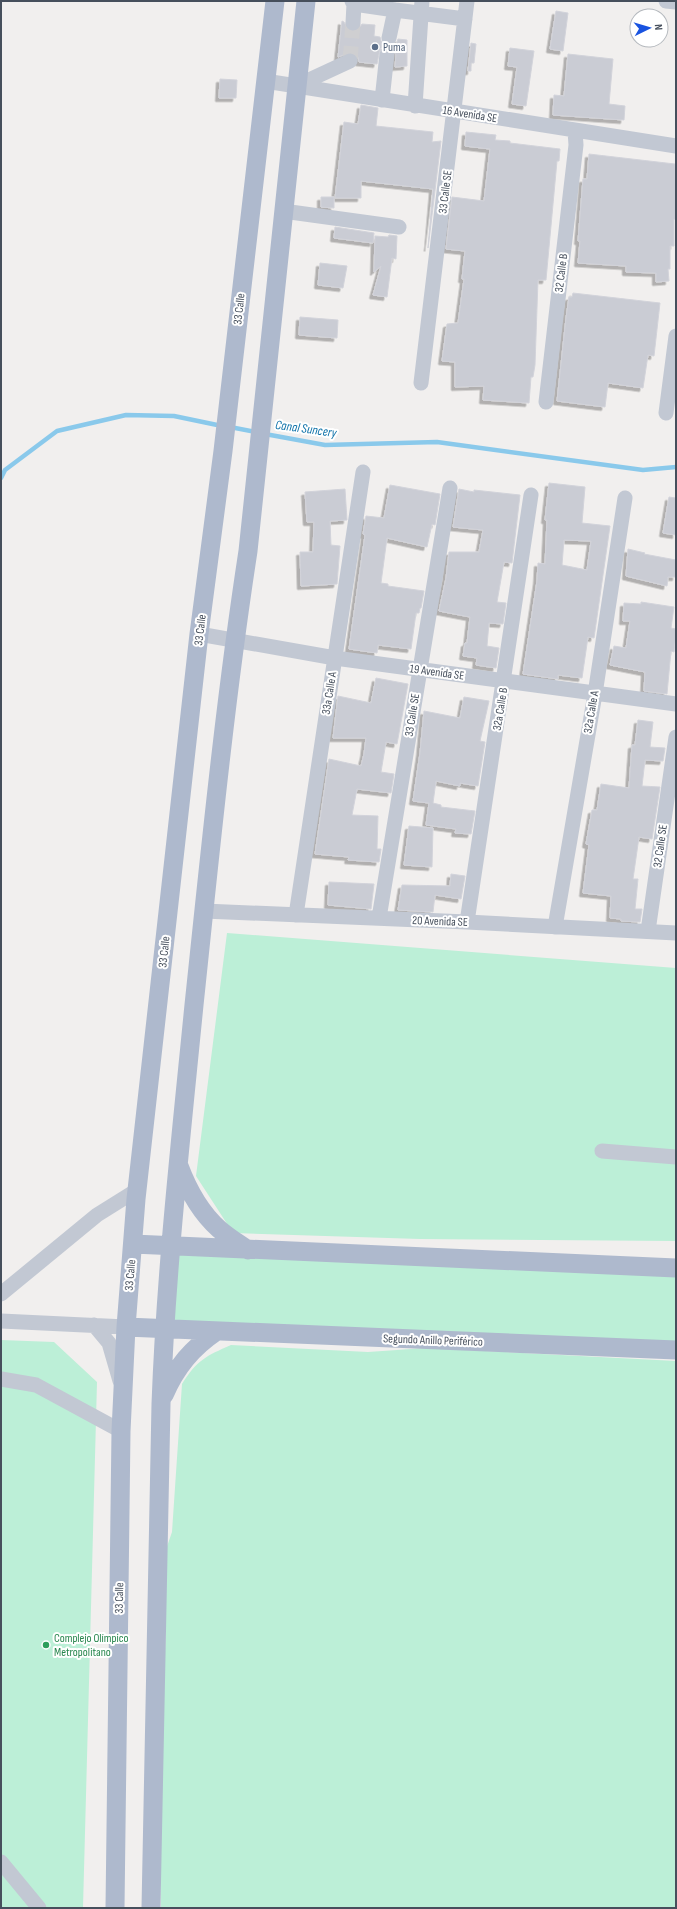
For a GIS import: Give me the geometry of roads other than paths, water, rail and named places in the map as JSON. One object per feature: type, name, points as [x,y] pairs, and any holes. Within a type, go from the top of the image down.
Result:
[{"type":"main road","name":"33 Calle","points":[[115,1908],[121,1430],[126,1327],[137,1190],[199,634],[232,376],[274,1]]},
{"type":"main road","points":[[151,1908],[161,1404],[164,1329],[178,1165],[204,911],[234,640],[248,551],[306,1]]},
{"type":"main road","points":[[178,1165],[196,1203],[219,1229],[248,1250]]},
{"type":"main road","points":[[133,1244],[676,1268]]},
{"type":"main road","name":"Segundo Anillo Periférico","points":[[126,1327],[676,1350]]},
{"type":"main road","points":[[161,1404],[172,1378],[188,1355],[201,1342],[217,1331]]},
{"type":"street","name":"33 Calle SE","points":[[421,383],[455,112],[467,1]]},
{"type":"street","points":[[666,1],[676,2]]},
{"type":"street","points":[[353,22],[353,3],[395,10],[422,7],[465,19]]},
{"type":"street","points":[[415,106],[422,7]]},
{"type":"street","points":[[389,38],[395,10]]},
{"type":"street","points":[[382,100],[387,54]]},
{"type":"street","points":[[296,86],[350,61]]},
{"type":"street","name":"16 Avenida SE","points":[[265,81],[455,112],[575,138],[676,146]]},
{"type":"street","name":"32 Calle B","points":[[546,402],[575,138]]},
{"type":"street","points":[[284,211],[400,227]]},
{"type":"street","points":[[666,413],[676,336]]},
{"type":"street","name":"33a Calle A","points":[[296,915],[363,472]]},
{"type":"street","name":"33 Calle SE","points":[[379,918],[450,488]]},
{"type":"street","name":"32a Calle B","points":[[467,922],[531,495]]},
{"type":"street","name":"32a Calle A","points":[[555,926],[595,694],[625,498]]},
{"type":"street","name":"19 Avenida SE","points":[[199,634],[335,658],[676,704]]},
{"type":"street","name":"32 Calle SE","points":[[648,931],[676,737]]},
{"type":"street","name":"20 Avenida SE","points":[[204,911],[555,926],[676,933]]},
{"type":"street","points":[[602,1152],[676,1157]]},
{"type":"street","points":[[1,1294],[97,1215],[137,1190]]},
{"type":"street","points":[[1,1321],[126,1327]]},
{"type":"street","points":[[94,1325],[109,1343],[123,1390]]},
{"type":"street","points":[[1,1379],[36,1385],[121,1430]]},
{"type":"street","points":[[1,1862],[39,1908]]},
{"type":"waterway","name":"Canal Suncery","points":[[1,478],[5,470],[57,431],[126,415],[174,416],[222,426]]},
{"type":"waterway","name":"Canal Suncery","points":[[230,427],[256,432]]},
{"type":"waterway","name":"Canal Suncery","points":[[265,434],[325,445],[437,442],[643,470],[676,467]]},
{"type":"tunnel","points":[[350,61],[353,23]]},
{"type":"place","name":"Puma","points":[[375,47]]},
{"type":"place","name":"Complejo Olímpico Metropolitano","points":[[46,1645]]}]
